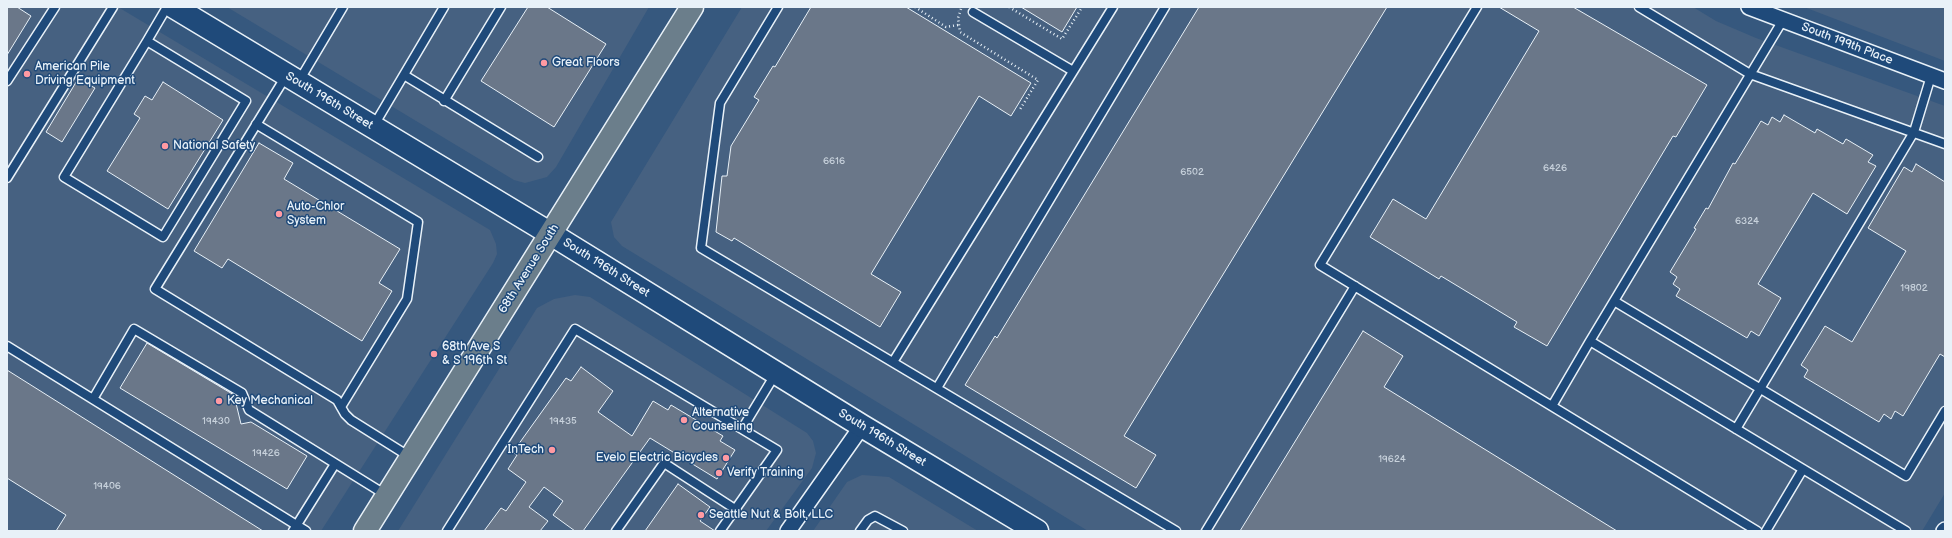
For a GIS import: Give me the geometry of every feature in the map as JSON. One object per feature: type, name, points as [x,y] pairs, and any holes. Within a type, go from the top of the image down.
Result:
[{"type":"main road","name":"South 196th Street","points":[[174,7],[551,234],[1028,529]]},
{"type":"main road","name":"68th Avenue South","points":[[365,531],[692,7]]},
{"type":"street","name":"South 199th Place","points":[[1749,7],[1938,79]]},
{"type":"street","points":[[788,531],[862,426]]},
{"type":"lane","points":[[7,81],[54,7]]},
{"type":"lane","points":[[7,178],[112,7]]},
{"type":"lane","points":[[147,41],[246,101],[163,237],[64,176],[167,7]]},
{"type":"lane","points":[[344,7],[292,79],[256,124],[154,288],[337,400],[351,420],[411,458]]},
{"type":"lane","points":[[373,127],[444,7]]},
{"type":"lane","points":[[444,101],[501,7]]},
{"type":"lane","points":[[778,7],[720,103],[701,248],[1176,531]]},
{"type":"lane","points":[[893,362],[1112,7]]},
{"type":"lane","points":[[936,388],[1166,7]]},
{"type":"lane","points":[[1477,7],[1320,265],[1757,531]]},
{"type":"lane","points":[[1639,7],[1750,74],[1945,144]]},
{"type":"lane","points":[[973,12],[1073,71]]},
{"type":"lane","points":[[1552,406],[1783,20]]},
{"type":"lane","points":[[404,75],[538,158]]},
{"type":"lane","points":[[1736,429],[1914,132],[1938,79]]},
{"type":"lane","points":[[256,124],[418,222],[407,299],[341,407]]},
{"type":"lane","points":[[1206,531],[1355,286]]},
{"type":"lane","points":[[1614,301],[1906,476],[1945,411]]},
{"type":"lane","points":[[93,399],[134,329],[242,393],[249,410],[387,496]]},
{"type":"lane","points":[[448,531],[575,329],[777,450],[720,531]]},
{"type":"lane","points":[[1590,341],[1906,531]]},
{"type":"lane","points":[[7,346],[295,528],[306,531]]},
{"type":"lane","points":[[742,429],[776,373]]},
{"type":"lane","points":[[616,531],[664,463],[735,509]]},
{"type":"lane","points":[[295,528],[335,464]]},
{"type":"lane","points":[[1766,531],[1803,469]]},
{"type":"lane","points":[[860,531],[868,520],[875,516],[903,531]]},
{"type":"path","points":[[914,7],[946,27],[958,25]]},
{"type":"path","points":[[962,7],[958,25],[960,32],[1038,80],[1019,111]]},
{"type":"path","points":[[1009,7],[1062,39],[1081,9]]},
{"type":"shaded area","points":[[7,7],[118,7],[490,230],[496,244],[497,254],[493,263],[321,531],[7,531]]},
{"type":"shaded area","points":[[227,7],[649,7],[556,167],[547,177],[525,183],[514,180]]},
{"type":"shaded area","points":[[742,7],[1693,7],[1716,21],[1756,38],[1945,106],[1945,493],[1922,531],[1088,531],[622,246],[614,237],[611,222]]},
{"type":"shaded area","points":[[1804,7],[1945,7],[1945,61]]},
{"type":"shaded area","points":[[575,295],[590,297],[807,433],[813,441],[816,453],[812,468],[766,531],[398,531],[537,308],[554,299]]},
{"type":"shaded area","points":[[862,475],[889,477],[978,531],[813,531],[847,482]]},
{"type":"building","points":[[7,7],[17,7],[31,16],[7,55]]},
{"type":"building","name":"Great Floors","points":[[528,7],[547,7],[606,44],[554,127],[481,81]]},
{"type":"building","points":[[811,7],[906,7],[1031,83],[1011,116],[979,96],[871,274],[901,292],[880,327],[734,238],[732,241],[716,232],[722,176],[727,176],[731,146],[759,100],[754,97],[773,66],[775,67]]},
{"type":"building","points":[[1021,7],[1077,7],[1062,32]]},
{"type":"building","points":[[1199,7],[1387,7],[1124,436],[1156,455],[1136,488],[965,385],[995,336],[997,338]]},
{"type":"building","points":[[1499,7],[1573,7],[1707,85],[1676,137],[1673,136],[1547,346],[1514,327],[1517,322],[1441,276],[1439,279],[1370,237],[1393,199],[1426,219],[1539,31]]},
{"type":"building","points":[[78,79],[95,88],[62,142],[46,132]]},
{"type":"building","name":"National Safety","points":[[163,82],[223,120],[168,209],[107,171],[140,118],[134,114],[145,96],[152,100]]},
{"type":"building","points":[[1784,115],[1815,133],[1817,129],[1843,144],[1846,139],[1873,155],[1868,162],[1876,166],[1847,214],[1813,193],[1758,284],[1781,298],[1759,336],[1751,331],[1747,338],[1676,296],[1680,289],[1673,284],[1677,277],[1670,272],[1696,229],[1694,228],[1706,208],[1708,209],[1733,163],[1735,164],[1761,121],[1768,125],[1772,117],[1780,122]]},
{"type":"building","name":"Auto-Chlor System","points":[[259,143],[293,163],[284,179],[400,249],[379,283],[392,291],[362,341],[228,259],[222,268],[194,251]]},
{"type":"building","points":[[1916,164],[1945,182],[1945,357],[1940,354],[1903,416],[1895,411],[1891,419],[1884,414],[1879,422],[1804,377],[1808,370],[1801,365],[1825,326],[1852,342],[1906,251],[1868,228],[1904,167],[1912,172]]},
{"type":"building","points":[[1363,331],[1403,356],[1384,387],[1617,531],[1240,531]]},
{"type":"building","points":[[147,343],[234,395],[241,424],[251,422],[307,456],[287,489],[120,388]]},
{"type":"building","points":[[581,367],[613,391],[598,412],[632,436],[653,401],[668,410],[671,405],[723,436],[720,441],[735,450],[717,479],[650,438],[583,531],[575,531],[553,515],[563,501],[544,487],[529,507],[548,521],[540,531],[484,531],[501,508],[506,511],[526,482],[508,469],[517,455],[513,452],[566,378],[571,381]]},
{"type":"building","points":[[7,370],[263,531],[56,531],[66,515],[7,478]]},
{"type":"building","points":[[678,484],[710,507],[700,521],[715,531],[645,531]]},
{"type":"place","name":"Great Floors","points":[[544,63]]},
{"type":"place","name":"American Pile Driving Equipment","points":[[27,74]]},
{"type":"place","name":"National Safety","points":[[165,146]]},
{"type":"place","name":"Auto-Chlor System","points":[[279,214]]},
{"type":"place","name":"68th Ave S & S 196th St","points":[[434,354]]},
{"type":"place","name":"Key Mechanical","points":[[219,401]]},
{"type":"place","name":"Alternative Counseling","points":[[684,420]]},
{"type":"place","name":"InTech","points":[[552,450]]},
{"type":"place","name":"Evelo Electric Bicycles","points":[[726,458]]},
{"type":"place","name":"Verify Training","points":[[719,473]]},
{"type":"place","name":"Seattle Nut & Bolt, LLC","points":[[701,515]]}]
